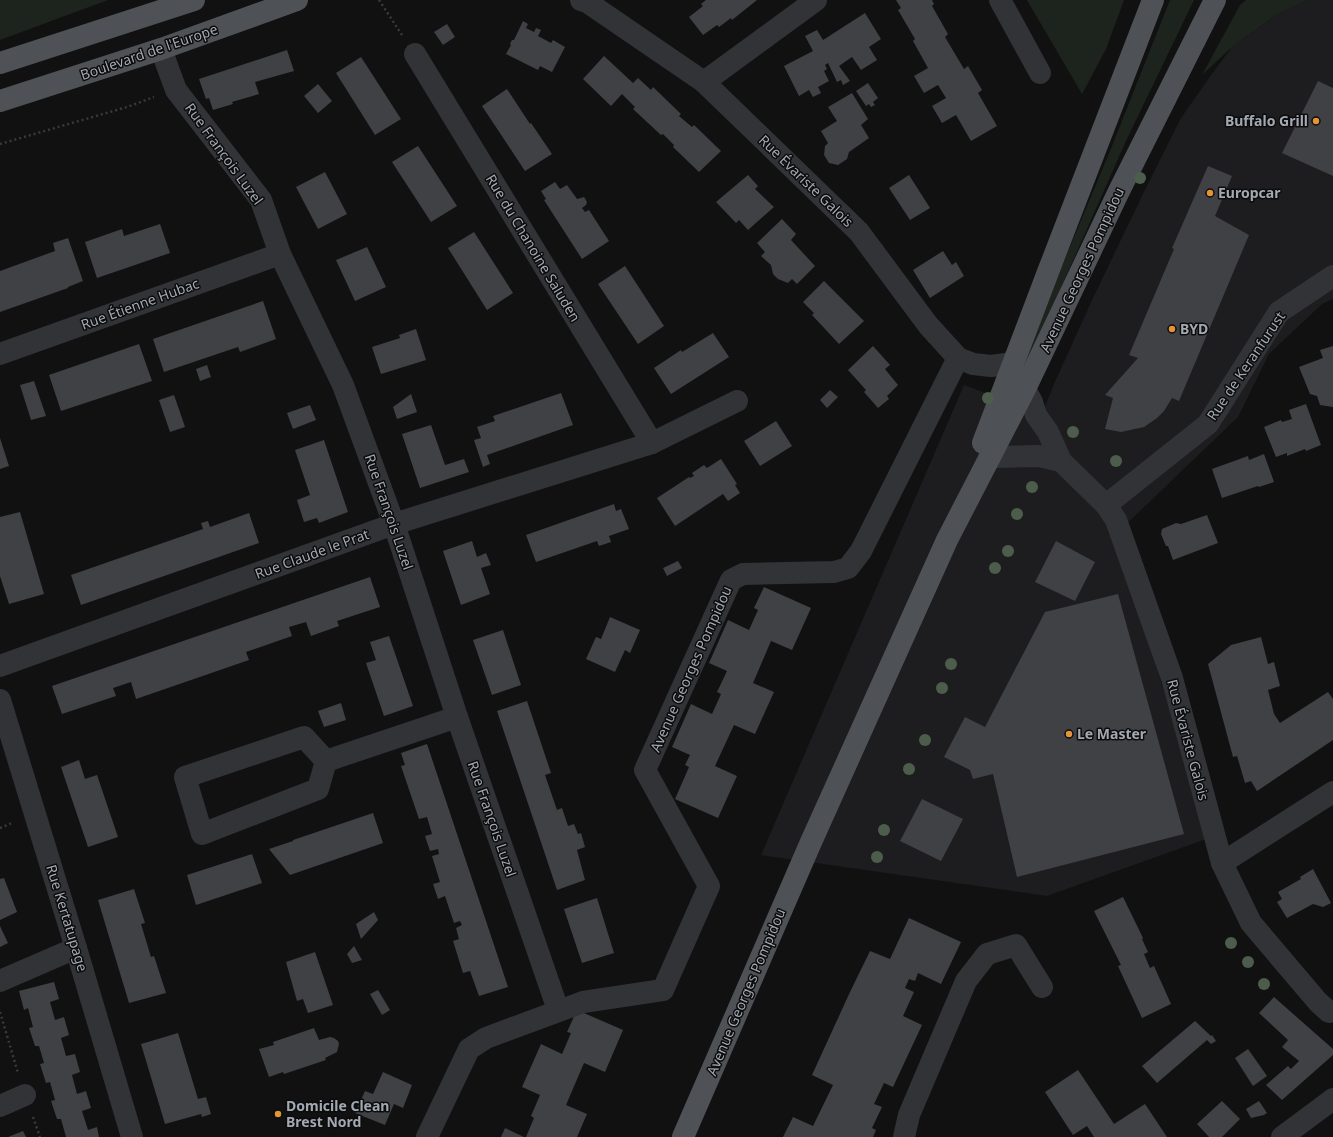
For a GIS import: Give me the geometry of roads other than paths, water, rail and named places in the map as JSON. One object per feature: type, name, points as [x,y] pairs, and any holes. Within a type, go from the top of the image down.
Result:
[{"type":"main road","points":[[0,63],[194,0]]},
{"type":"main road","name":"Boulevard de l'Europe","points":[[0,101],[161,49],[297,0]]},
{"type":"main road","name":"Avenue Georges Pompidou","points":[[947,540],[1013,363],[1153,0]]},
{"type":"main road","name":"Avenue Georges Pompidou","points":[[683,1137],[808,849],[947,540],[1025,389],[1119,191],[1215,0]]},
{"type":"street","name":"Rue Évariste Galois","points":[[581,0],[587,2],[704,82],[859,232],[928,325],[958,358],[973,364],[991,366],[1013,363]]},
{"type":"street","points":[[704,82],[816,0]]},
{"type":"street","points":[[1000,0],[1040,74]]},
{"type":"street","name":"Rue François Luzel","points":[[161,49],[176,90],[261,200],[280,254],[343,386],[394,524],[457,717],[556,1004]]},
{"type":"street","name":"Rue du Chanoine Saluden","points":[[415,54],[652,443]]},
{"type":"street","name":"Rue Étienne Hubac","points":[[0,354],[280,254]]},
{"type":"street","name":"Rue de Keranfurust","points":[[1106,505],[1208,424],[1279,312],[1333,276]]},
{"type":"street","name":"Avenue Georges Pompidou","points":[[427,1137],[469,1049],[486,1038],[583,1002],[663,990],[709,886],[645,770],[731,580],[743,574],[834,572],[848,568],[861,552],[958,358]]},
{"type":"street","name":"Rue Évariste Galois","points":[[1025,389],[1032,402],[1036,415],[1048,432],[1061,461],[1106,505],[1116,520],[1172,678],[1222,863],[1252,922],[1318,1002],[1332,1012]]},
{"type":"street","name":"Rue Claude le Prat","points":[[0,666],[394,524],[652,443],[737,401]]},
{"type":"street","points":[[989,457],[1039,456],[1061,461]]},
{"type":"street","name":"Rue Kertatupage","points":[[0,700],[132,1137]]},
{"type":"street","points":[[326,761],[457,717]]},
{"type":"street","points":[[304,737],[326,761],[318,789],[202,834],[185,777],[304,737]]},
{"type":"street","points":[[1222,863],[1333,792]]},
{"type":"street","points":[[904,1137],[909,1115],[966,981],[987,954],[1016,945],[1042,987]]},
{"type":"street","points":[[0,981],[76,948]]},
{"type":"street","points":[[0,1106],[25,1095]]},
{"type":"street","points":[[1282,1137],[1333,1100]]},
{"type":"street","points":[[671,1137],[698,1104]]},
{"type":"place","name":"Buffalo Grill","points":[[1316,121]]},
{"type":"place","name":"Europcar","points":[[1210,193]]},
{"type":"place","name":"BYD","points":[[1172,329]]},
{"type":"place","name":"Le Master","points":[[1069,734]]},
{"type":"place","name":"Domicile Clean Brest Nord","points":[[278,1114]]}]
